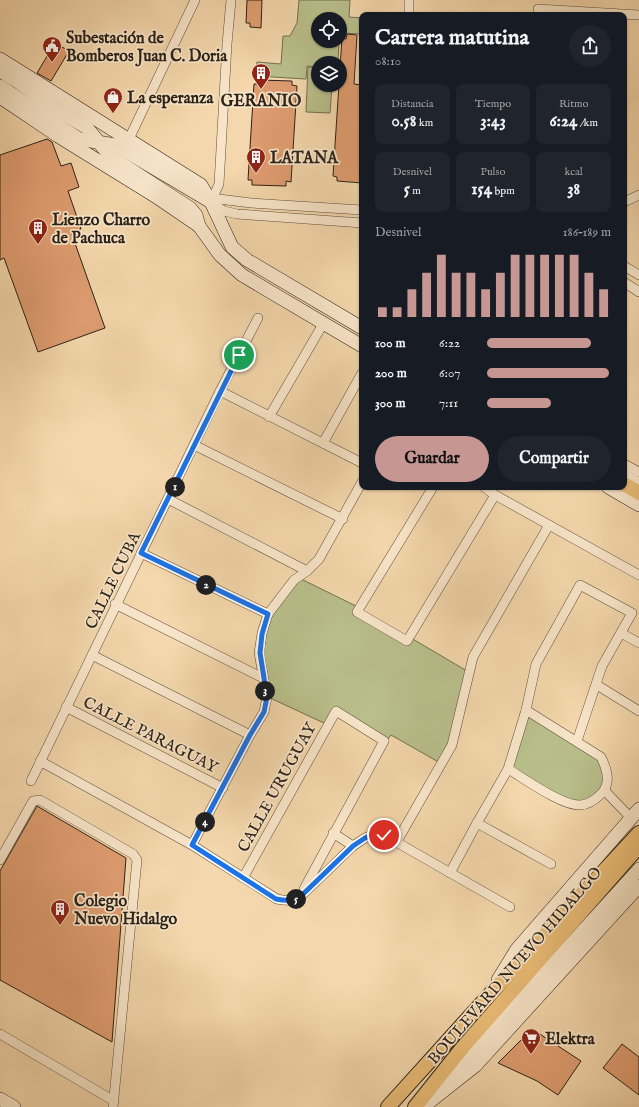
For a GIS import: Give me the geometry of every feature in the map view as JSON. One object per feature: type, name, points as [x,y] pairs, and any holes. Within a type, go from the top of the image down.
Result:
[{"type":"main road","points":[[0,59],[130,139],[201,185],[211,202],[232,247],[247,260],[359,326]]},
{"type":"main road","points":[[0,71],[87,128],[110,156],[190,208],[196,215],[199,226]]},
{"type":"main road","points":[[0,86],[79,139],[115,145],[211,202]]},
{"type":"main road","points":[[0,97],[58,136],[155,196],[199,226],[220,255],[242,275],[359,344]]},
{"type":"main road","points":[[199,226],[211,202]]},
{"type":"main road","points":[[627,478],[639,484]]},
{"type":"main road","points":[[627,486],[639,493]]},
{"type":"main road","points":[[613,490],[639,505]]},
{"type":"main road","name":"BOULEVARD NUEVO HIDALGO","points":[[492,992],[517,949],[635,813]]},
{"type":"main road","name":"BOULEVARD NUEVO HIDALGO","points":[[388,1107],[492,992],[639,834]]},
{"type":"main road","name":"BOULEVARD NUEVO HIDALGO","points":[[415,1107],[463,1047],[639,846]]},
{"type":"main road","name":"BOULEVARD NUEVO HIDALGO","points":[[418,1107],[472,1053],[639,869]]},
{"type":"main road","points":[[423,1107],[474,1066],[639,886]]},
{"type":"main road","points":[[0,1099],[14,1107]]},
{"type":"street","points":[[130,139],[195,0]]},
{"type":"street","points":[[211,202],[219,184],[227,44],[232,0]]},
{"type":"street","points":[[408,12],[410,0]]},
{"type":"street","points":[[538,8],[596,12]]},
{"type":"street","points":[[627,14],[639,15]]},
{"type":"street","points":[[627,201],[639,195]]},
{"type":"street","points":[[211,202],[219,199],[251,203],[359,210]]},
{"type":"street","points":[[211,202],[224,211],[237,214],[359,223]]},
{"type":"street","points":[[627,268],[639,275]]},
{"type":"street","points":[[627,284],[639,292]]},
{"type":"street","name":"CALLE CUBA","points":[[31,781],[141,553],[258,318]]},
{"type":"street","points":[[269,417],[323,324]]},
{"type":"street","points":[[323,443],[359,378]]},
{"type":"street","points":[[220,392],[359,461]]},
{"type":"street","points":[[194,445],[343,519]]},
{"type":"street","points":[[627,466],[639,472]]},
{"type":"street","points":[[192,845],[250,735],[264,712],[267,697],[262,678],[260,653],[262,634],[268,614],[294,580],[307,571],[319,559],[343,519],[359,488]]},
{"type":"street","points":[[431,490],[357,612],[407,641],[495,495]]},
{"type":"street","points":[[488,490],[639,575]]},
{"type":"street","points":[[168,500],[307,571]]},
{"type":"street","points":[[396,843],[452,745],[473,657],[549,525]]},
{"type":"street","points":[[141,553],[268,614]]},
{"type":"street","points":[[450,873],[508,770],[526,710],[536,664],[580,585],[632,613],[602,666],[597,685],[577,741]]},
{"type":"street","points":[[116,604],[262,678]]},
{"type":"street","points":[[621,632],[639,643]]},
{"type":"street","points":[[92,655],[250,735]]},
{"type":"street","points":[[597,685],[639,711]]},
{"type":"street","name":"CALLE PARAGUAY","points":[[66,707],[223,788]]},
{"type":"street","points":[[508,770],[566,803],[580,805],[594,801],[604,791],[608,782],[607,770],[601,757],[526,710]]},
{"type":"street","name":"CALLE URUGUAY","points":[[243,878],[336,711],[384,741],[334,833]]},
{"type":"street","points":[[40,762],[192,845],[276,899],[285,901],[294,900],[300,897],[353,846],[374,834],[384,835],[510,907]]},
{"type":"street","points":[[604,791],[635,813]]},
{"type":"street","points":[[0,860],[33,802],[40,800],[133,854],[137,860],[113,1104],[0,1034]]},
{"type":"street","points":[[477,823],[551,864]]},
{"type":"street","points":[[300,897],[334,833],[353,846]]},
{"type":"green space","points":[[299,0],[350,0],[349,17],[359,18],[359,34],[347,33],[347,12],[311,12],[311,48],[339,48],[338,56],[311,56],[311,66],[307,66],[306,79],[256,76],[257,62],[281,64],[283,36],[290,36],[297,23]]},
{"type":"green space","points":[[308,67],[311,67],[311,92],[332,92],[330,113],[306,112]]},
{"type":"green space","points":[[299,578],[358,607],[356,612],[411,638],[467,671],[460,727],[442,764],[391,735],[388,739],[335,710],[326,724],[268,697],[261,653],[269,614]]},
{"type":"green space","points":[[526,710],[601,757],[605,791],[580,805],[508,769]]},
{"type":"building","points":[[247,0],[262,0],[261,28],[250,27],[250,23],[246,23]]},
{"type":"building","points":[[347,34],[357,35],[354,84],[359,85],[359,183],[337,181],[337,177],[333,176],[338,92],[347,92],[347,56],[341,56],[341,48],[347,48]]},
{"type":"building","name":"Subestación de Bomberos Juan C. Doria","points":[[55,43],[69,51],[51,81],[37,73]]},
{"type":"building","points":[[259,80],[292,81],[292,85],[297,86],[291,182],[286,181],[286,186],[252,185],[252,180],[248,180],[254,84],[259,84]]},
{"type":"building","name":"Lienzo Charro de Pachuca","points":[[47,139],[52,142],[61,166],[71,163],[79,187],[68,191],[81,229],[71,232],[105,328],[38,352],[4,258],[0,260],[0,155]]},
{"type":"building","name":"Colegio Nuevo Hidalgo","points":[[37,806],[126,858],[112,1042],[0,980],[0,871]]},
{"type":"building","name":"Elektra","points":[[532,1029],[581,1061],[558,1095],[537,1081],[498,1063]]},
{"type":"building","points":[[622,1044],[639,1057],[639,1095],[603,1068]]},
{"type":"place","name":"Subestación de Bomberos Juan C. Doria","points":[[52,63]]},
{"type":"place","name":"GERANIO","points":[[261,90]]},
{"type":"place","name":"La esperanza","points":[[113,114]]},
{"type":"place","name":"LATANA","points":[[256,174]]},
{"type":"place","name":"Lienzo Charro de Pachuca","points":[[38,245]]},
{"type":"place","name":"Colegio Nuevo Hidalgo","points":[[60,926]]},
{"type":"place","name":"Elektra","points":[[531,1055]]},
{"type":"route","points":[[239,355],[141,553],[268,614],[262,634],[260,653],[262,678],[267,697],[264,712],[250,735],[192,845],[276,899],[285,901],[294,900],[300,897],[353,846],[374,834],[384,835]]}]
